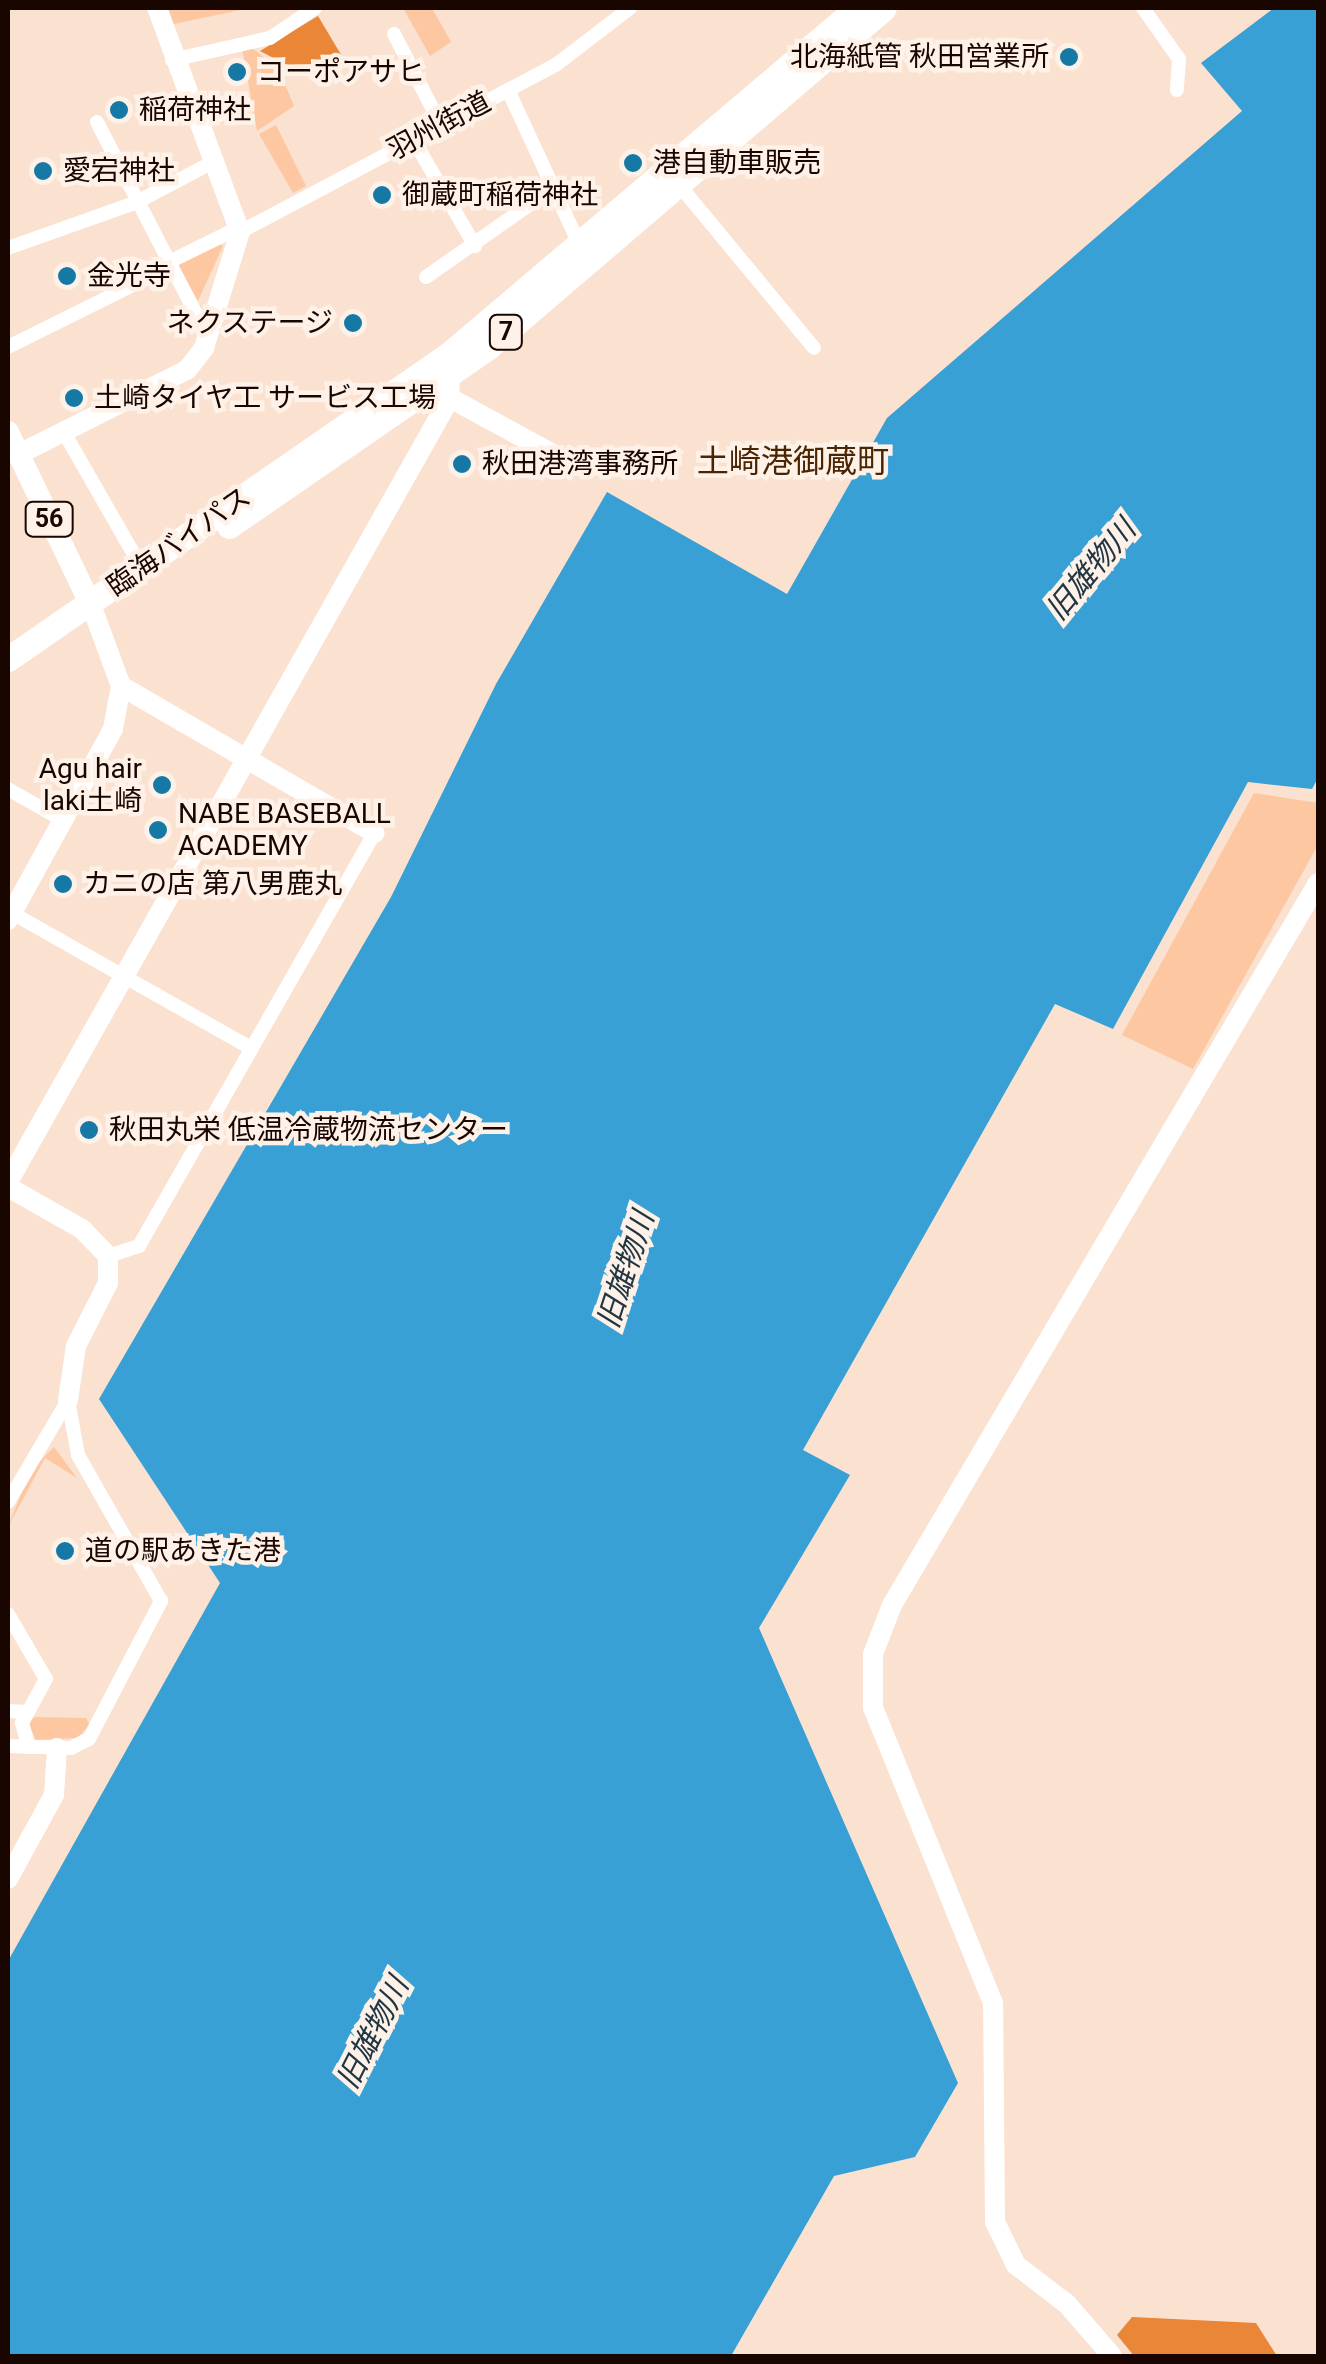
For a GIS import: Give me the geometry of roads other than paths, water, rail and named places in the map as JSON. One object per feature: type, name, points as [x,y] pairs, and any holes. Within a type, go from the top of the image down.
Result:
[{"type":"highway","name":"臨海バイパス","points":[[91,606],[140,565],[450,375],[580,246],[857,8]]},
{"type":"highway","name":"臨海バイパス","points":[[91,606],[141,584],[450,375],[680,186],[884,8]]},
{"type":"highway","name":"7","points":[[8,659],[91,606]]},
{"type":"main road","name":"56","points":[[8,432],[12,458],[91,606]]},
{"type":"street","points":[[12,458],[187,370],[206,333],[240,229],[217,160],[172,60],[156,8]]},
{"type":"street","points":[[172,60],[270,38],[313,8]]},
{"type":"street","name":"羽州街道","points":[[8,347],[508,90],[630,8]]},
{"type":"street","points":[[1143,8],[1179,59],[1177,90]]},
{"type":"street","points":[[394,34],[441,125]]},
{"type":"street","points":[[508,90],[580,246]]},
{"type":"street","points":[[199,124],[244,103]]},
{"type":"street","points":[[96,122],[206,333]]},
{"type":"street","points":[[413,139],[475,246]]},
{"type":"street","points":[[8,248],[137,202],[217,160]]},
{"type":"street","points":[[680,186],[814,348]]},
{"type":"street","points":[[426,277],[529,205]]},
{"type":"street","points":[[8,1746],[56,1748],[90,1739],[161,1601],[78,1455],[68,1400],[76,1346],[108,1283],[108,1256],[82,1228],[8,1184],[124,974],[247,764],[450,375],[558,458]]},
{"type":"street","points":[[65,434],[140,565]]},
{"type":"street","points":[[91,606],[121,686],[113,729],[10,917],[124,974],[252,1048]]},
{"type":"street","points":[[108,1256],[140,1246],[375,833],[247,764],[121,686]]},
{"type":"street","points":[[8,789],[64,821]]},
{"type":"street","points":[[1112,2356],[1067,2304],[1016,2265],[995,2222],[993,2003],[873,1708],[873,1654],[892,1606],[1318,883]]},
{"type":"street","points":[[8,1502],[68,1400]]},
{"type":"street","points":[[8,1614],[46,1679],[20,1732],[29,1747]]},
{"type":"street","points":[[8,1711],[28,1712]]},
{"type":"street","points":[[8,1879],[54,1794],[56,1748]]},
{"type":"water","name":"旧雄物川","points":[[1274,8],[1318,8],[1318,778],[1312,789],[1248,782],[1113,1029],[1055,1004],[803,1450],[850,1475],[759,1628],[958,2083],[915,2157],[834,2176],[731,2356],[8,2356],[8,1961],[220,1583],[99,1399],[391,897],[496,684],[607,492],[787,594],[887,418],[1242,111],[1201,63]]},
{"type":"place","name":"北海紙管 秋田営業所","points":[[1069,57]]},
{"type":"place","name":"コーポアサヒ","points":[[237,72]]},
{"type":"place","name":"稲荷神社","points":[[119,110]]},
{"type":"place","name":"港自動車販売","points":[[633,163]]},
{"type":"place","name":"愛宕神社","points":[[43,171]]},
{"type":"place","name":"御蔵町稲荷神社","points":[[382,195]]},
{"type":"place","name":"金光寺","points":[[67,276]]},
{"type":"place","name":"ネクステージ","points":[[353,323]]},
{"type":"place","name":"土崎タイヤ工 サービス工場","points":[[74,398]]},
{"type":"place","name":"秋田港湾事務所","points":[[462,464]]},
{"type":"place","name":"Agu hair laki土崎","points":[[162,785]]},
{"type":"place","name":"NABE BASEBALL ACADEMY","points":[[158,830]]},
{"type":"place","name":"カニの店 第八男鹿丸","points":[[63,884]]},
{"type":"place","name":"秋田丸栄 低温冷蔵物流センター","points":[[89,1130]]},
{"type":"place","name":"道の駅あきた港","points":[[65,1551]]},
{"type":"district","name":"土崎港御蔵町","points":[[793,461]]}]
